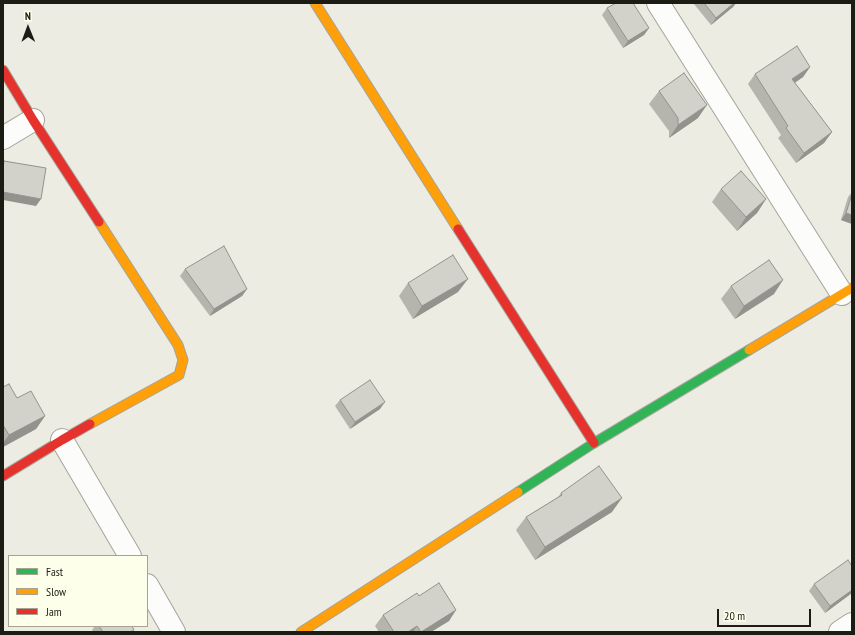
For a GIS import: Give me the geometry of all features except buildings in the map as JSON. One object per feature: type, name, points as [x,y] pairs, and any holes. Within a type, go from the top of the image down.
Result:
[{"type":"street","points":[[315,3],[594,443]]},
{"type":"street","points":[[301,632],[594,443],[847,291],[658,3]]},
{"type":"street","points":[[3,70],[33,120],[178,345],[183,360],[179,375],[62,440],[3,476]]},
{"type":"street","points":[[3,138],[33,120]]},
{"type":"street","points":[[62,440],[129,555]]},
{"type":"street","points":[[148,587],[174,632]]},
{"type":"street","points":[[840,632],[852,624]]},
{"type":"traffic: fast","points":[[518,492],[594,443],[749,350]]},
{"type":"traffic: slow","points":[[315,3],[458,229]]},
{"type":"traffic: slow","points":[[90,424],[179,375],[183,360],[178,345],[99,222]]},
{"type":"traffic: slow","points":[[749,350],[852,288]]},
{"type":"traffic: slow","points":[[301,632],[518,492]]},
{"type":"traffic: jam","points":[[3,70],[33,120],[99,222]]},
{"type":"traffic: jam","points":[[458,229],[594,443]]},
{"type":"traffic: jam","points":[[3,476],[90,424]]}]
